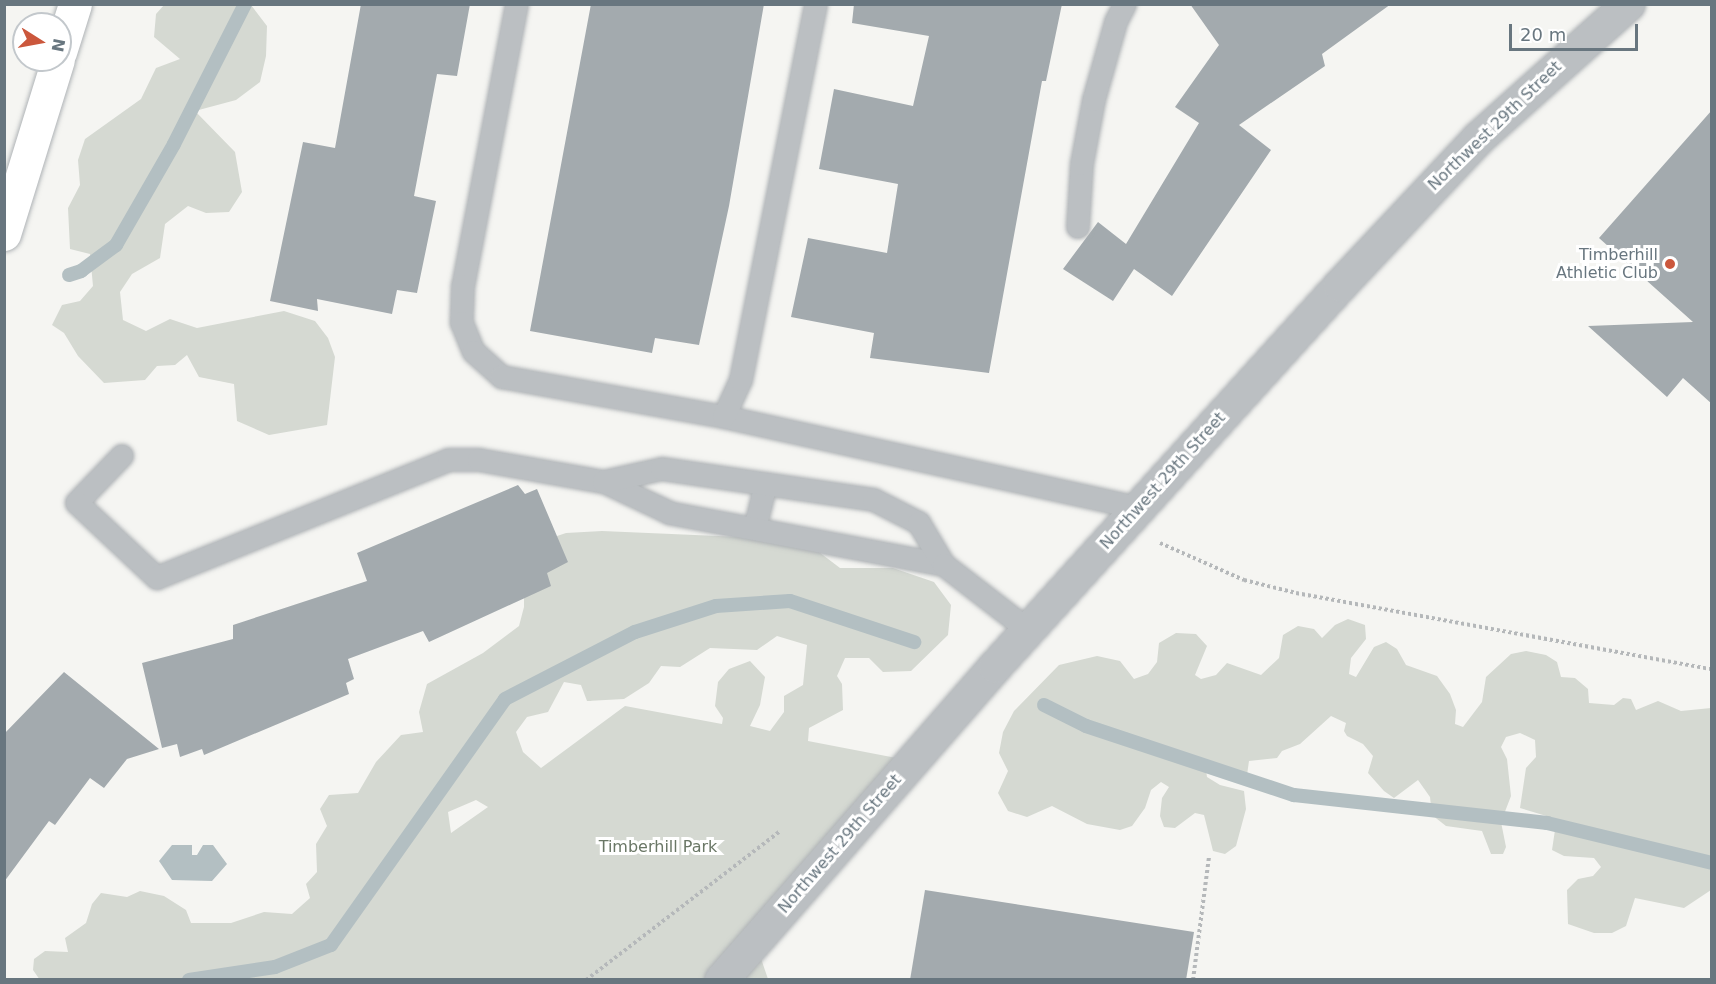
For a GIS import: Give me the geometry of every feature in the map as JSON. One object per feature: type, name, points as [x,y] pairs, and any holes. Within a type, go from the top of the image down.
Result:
[{"type":"main road","points":[[4,234],[54,72]]},
{"type":"street","name":"Northwest 29th Street","points":[[721,980],[1028,630],[1478,138],[1628,4]]},
{"type":"lane","points":[[517,4],[463,286],[462,323],[474,352],[502,376],[724,417],[1132,516]]},
{"type":"lane","points":[[724,417],[741,380],[816,4]]},
{"type":"lane","points":[[1078,227],[1082,164],[1094,100],[1116,22],[1125,4]]},
{"type":"lane","points":[[122,456],[77,503],[157,578],[449,460],[479,460],[604,483],[670,513],[944,565]]},
{"type":"lane","points":[[604,483],[662,469],[874,500],[898,509],[919,523],[944,565],[1028,630]]},
{"type":"lane","points":[[755,529],[766,484]]},
{"type":"path","points":[[1132,516],[1176,553],[1244,580],[1712,669]]},
{"type":"path","points":[[586,980],[780,831]]},
{"type":"path","points":[[1193,980],[1209,857]]},
{"type":"green space","points":[[164,5],[251,5],[267,26],[266,56],[260,82],[236,100],[195,111],[235,152],[242,192],[229,212],[206,213],[188,206],[165,224],[160,258],[132,274],[120,292],[123,320],[146,331],[170,319],[197,328],[284,311],[315,321],[328,338],[335,357],[327,425],[269,435],[237,421],[234,384],[199,377],[187,355],[175,365],[157,366],[145,380],[104,383],[78,356],[64,333],[52,325],[62,305],[80,301],[93,286],[90,254],[70,249],[68,208],[80,185],[78,160],[85,139],[141,99],[156,68],[180,59],[154,37],[156,14]]},
{"type":"green space","name":"Timberhill Park","points":[[790,530],[840,568],[893,568],[934,582],[951,605],[948,635],[911,671],[883,672],[869,658],[845,658],[837,676],[842,684],[843,710],[809,728],[808,741],[912,761],[755,941],[768,979],[40,980],[33,970],[34,959],[45,951],[68,952],[65,938],[86,923],[92,904],[101,893],[127,897],[140,891],[164,896],[186,910],[191,923],[231,923],[264,912],[292,914],[310,898],[306,884],[317,872],[316,844],[327,826],[320,809],[329,795],[358,793],[376,762],[401,735],[423,732],[419,712],[427,684],[483,653],[519,626],[524,607],[524,568],[548,539],[566,533],[602,531],[741,537]],"holes":[[[777,636],[807,645],[803,685],[784,696],[784,712],[770,731],[750,726],[760,705],[765,677],[750,661],[729,669],[718,682],[715,706],[723,718],[722,724],[625,706],[541,768],[523,752],[516,732],[527,717],[548,712],[564,682],[581,685],[587,701],[624,699],[649,683],[661,666],[680,667],[710,648],[757,650]],[[476,800],[488,807],[451,833],[448,812]]]},
{"type":"green space","points":[[1348,619],[1365,625],[1366,639],[1351,658],[1349,674],[1356,677],[1374,647],[1386,642],[1397,649],[1406,665],[1437,676],[1450,694],[1456,710],[1455,724],[1463,727],[1482,702],[1486,677],[1511,654],[1526,651],[1546,655],[1557,662],[1561,677],[1575,678],[1588,689],[1589,703],[1614,705],[1623,698],[1631,699],[1636,710],[1658,701],[1681,711],[1711,708],[1711,890],[1684,908],[1635,898],[1626,926],[1612,933],[1594,933],[1568,924],[1567,890],[1578,879],[1593,876],[1601,867],[1594,858],[1564,856],[1552,850],[1555,830],[1563,821],[1520,808],[1526,768],[1536,757],[1535,740],[1520,733],[1506,737],[1501,747],[1507,759],[1511,796],[1501,822],[1506,847],[1503,854],[1491,854],[1482,831],[1446,826],[1432,815],[1430,797],[1418,780],[1394,798],[1384,791],[1368,773],[1373,756],[1363,744],[1347,736],[1344,731],[1346,723],[1331,716],[1300,744],[1282,751],[1277,758],[1249,761],[1246,782],[1242,782],[1237,772],[1212,764],[1206,770],[1207,777],[1220,785],[1244,791],[1246,809],[1236,846],[1225,854],[1213,851],[1204,815],[1195,813],[1175,828],[1164,827],[1160,816],[1162,798],[1169,787],[1161,782],[1151,790],[1145,808],[1132,826],[1120,830],[1087,824],[1052,806],[1027,817],[1008,811],[998,793],[1008,771],[999,753],[1003,732],[1014,711],[1059,665],[1097,656],[1120,661],[1134,679],[1148,674],[1157,662],[1159,643],[1176,633],[1196,634],[1207,646],[1195,675],[1201,679],[1216,675],[1227,663],[1261,675],[1279,658],[1283,635],[1298,626],[1314,629],[1322,638],[1335,625]]},
{"type":"shaded area","points":[[172,845],[192,845],[192,855],[197,855],[203,845],[213,845],[227,864],[212,881],[172,880],[159,861]]},
{"type":"building","points":[[361,4],[470,4],[457,76],[437,74],[414,196],[436,201],[417,293],[397,290],[392,314],[317,299],[318,311],[270,301],[303,142],[335,148]]},
{"type":"building","points":[[591,4],[764,4],[729,206],[699,345],[655,338],[652,353],[530,331]]},
{"type":"building","points":[[854,4],[1062,4],[1046,81],[1042,81],[989,373],[870,358],[874,333],[791,317],[808,238],[887,253],[898,184],[819,169],[834,89],[913,106],[929,36],[852,23]]},
{"type":"building","points":[[1190,4],[1391,4],[1322,54],[1325,66],[1239,125],[1271,150],[1172,296],[1134,269],[1113,301],[1063,269],[1098,222],[1126,244],[1199,123],[1175,107],[1219,45]]},
{"type":"building","name":"Timberhill Athletic Club","points":[[1712,110],[1712,404],[1683,378],[1667,397],[1588,326],[1693,322],[1599,238]]},
{"type":"building","points":[[518,485],[525,494],[537,489],[568,562],[547,573],[551,586],[429,642],[423,631],[348,659],[354,679],[346,683],[349,694],[204,755],[202,749],[180,757],[177,744],[162,748],[142,663],[233,639],[233,625],[367,581],[357,553]]},
{"type":"building","points":[[64,672],[159,749],[127,759],[104,788],[90,778],[55,825],[49,821],[4,882],[4,734]]},
{"type":"building","points":[[925,890],[1194,932],[1186,980],[910,980]]},
{"type":"waterway","points":[[69,275],[81,271],[116,245],[174,144],[245,4]]},
{"type":"waterway","points":[[189,980],[275,967],[331,945],[505,699],[635,632],[716,606],[790,601],[914,642]]},
{"type":"waterway","points":[[1044,705],[1086,726],[1294,795],[1547,823],[1712,863]]},
{"type":"place","name":"Timberhill Athletic Club","points":[[1670,264]]}]
